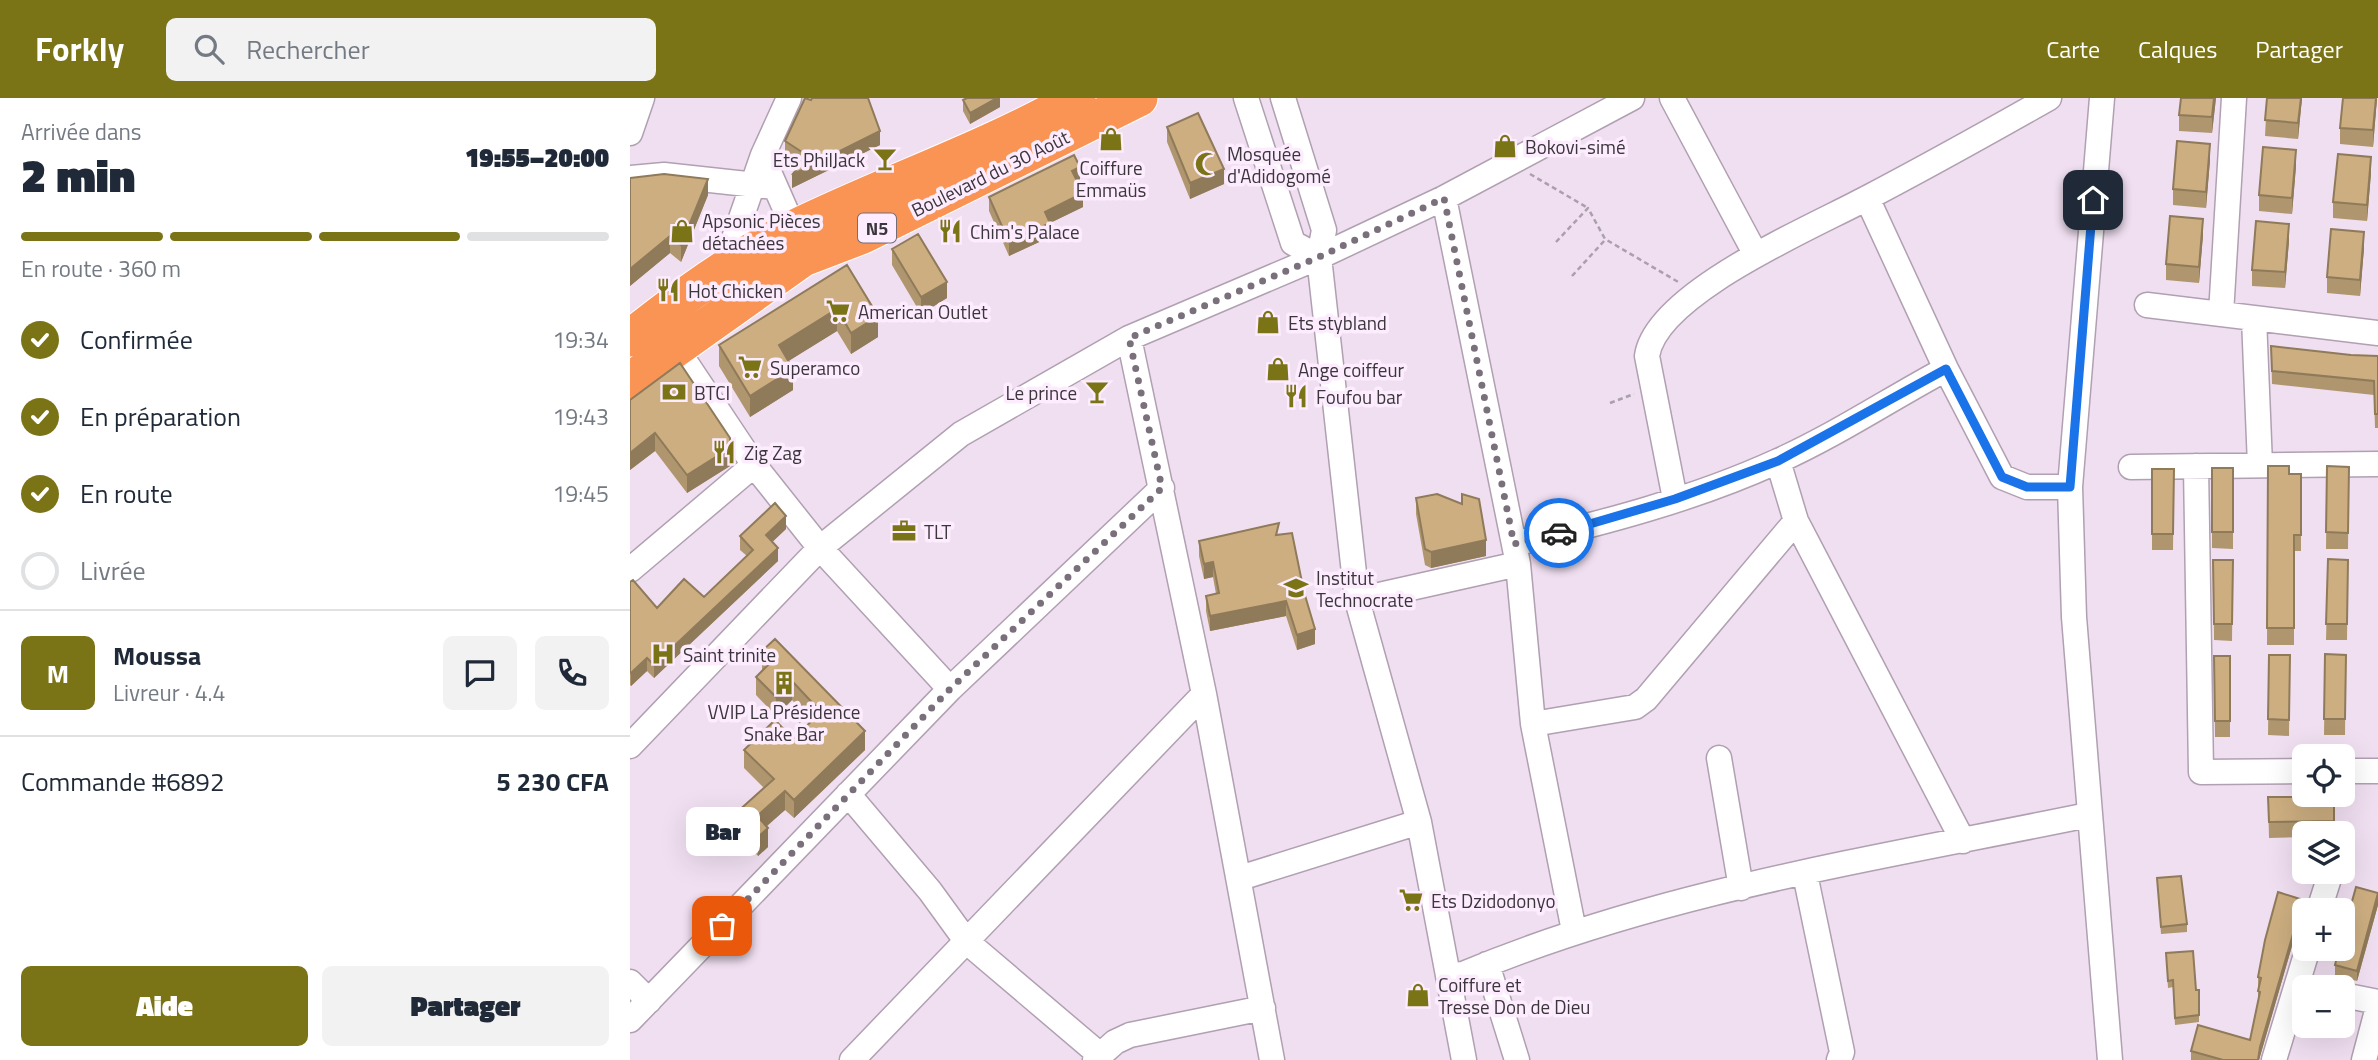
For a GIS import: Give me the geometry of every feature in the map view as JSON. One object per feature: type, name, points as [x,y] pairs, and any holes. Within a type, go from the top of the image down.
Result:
[{"type":"highway","name":"Boulevard du 30 Août","points":[[630,338],[723,270],[798,244],[1021,130],[1077,98]]},
{"type":"highway","name":"Boulevard du 30 Août","points":[[630,381],[736,303],[798,244],[875,229],[1139,98]]},
{"type":"highway","points":[[723,270],[736,303]]},
{"type":"street","points":[[630,133],[642,98]]},
{"type":"street","points":[[723,270],[764,185],[763,155],[789,98]]},
{"type":"street","points":[[1246,98],[1293,243],[1319,257]]},
{"type":"street","points":[[1283,98],[1324,230],[1319,257],[1357,600],[1419,822],[1464,1060]]},
{"type":"street","points":[[630,746],[820,548],[961,434],[1129,338],[1319,257],[1444,198],[1632,98]]},
{"type":"street","points":[[1672,98],[1756,255]]},
{"type":"street","points":[[1675,499],[1651,392],[1647,356],[1649,344],[1656,331],[1697,293],[1756,255],[1867,198],[2049,98]]},
{"type":"street","points":[[2102,98],[2070,487],[2074,617],[2110,1060]]},
{"type":"street","points":[[2221,314],[2234,98]]},
{"type":"street","points":[[630,178],[664,175],[764,185]]},
{"type":"street","points":[[764,185],[798,244]]},
{"type":"street","points":[[1444,198],[1516,554],[1533,724],[1574,930]]},
{"type":"street","points":[[1867,198],[1946,369],[2002,477],[2027,487],[2070,487]]},
{"type":"street","points":[[2147,305],[2378,333]]},
{"type":"street","points":[[2254,318],[2260,466]]},
{"type":"street","points":[[1129,338],[1204,694],[1272,1060]]},
{"type":"street","points":[[676,348],[754,466],[820,548],[950,689]]},
{"type":"street","points":[[1357,600],[1516,554],[1584,527],[1675,499],[1778,461],[1946,369]]},
{"type":"street","points":[[1778,461],[1796,522],[1963,841]]},
{"type":"street","points":[[2131,467],[2378,464]]},
{"type":"street","points":[[630,570],[754,466]]},
{"type":"street","points":[[2196,466],[2200,772],[2292,771]]},
{"type":"street","points":[[630,1020],[950,689],[1162,488]]},
{"type":"street","points":[[1533,724],[1641,704],[1796,522]]},
{"type":"street","points":[[852,1060],[1204,694]]},
{"type":"street","points":[[1719,758],[1741,888]]},
{"type":"street","points":[[2355,771],[2378,771]]},
{"type":"street","points":[[848,794],[930,891],[967,942],[1098,1057],[1130,1035],[1263,1008]]},
{"type":"street","points":[[1448,976],[1463,974],[1574,930],[1741,888],[2088,815]]},
{"type":"street","points":[[1240,878],[1419,822]]},
{"type":"street","points":[[1805,874],[1842,1052],[1839,1060]]},
{"type":"street","points":[[1487,964],[1517,1060]]},
{"type":"street","points":[[630,982],[649,1002]]},
{"type":"street","points":[[2355,998],[2378,1005],[2364,1060]]},
{"type":"street","points":[[2274,1060],[2292,1011]]},
{"type":"path","points":[[1507,165],[1538,177],[1588,208],[1605,239],[1697,293]]},
{"type":"path","points":[[1556,242],[1588,208]]},
{"type":"path","points":[[1572,276],[1605,239]]},
{"type":"path","points":[[1610,402],[1631,394],[1651,392]]},
{"type":"path","points":[[786,706],[811,734]]},
{"type":"path","points":[[796,718],[803,712]]},
{"type":"building","points":[[805,98],[868,98],[880,131],[792,175],[808,156],[785,141]]},
{"type":"building","points":[[997,98],[970,113],[963,100]]},
{"type":"building","points":[[2181,98],[2214,98],[2212,117],[2179,115]]},
{"type":"building","points":[[2267,98],[2301,98],[2298,123],[2265,120]]},
{"type":"building","points":[[2343,98],[2376,98],[2373,130],[2340,128]]},
{"type":"building","points":[[1198,113],[1224,169],[1190,183],[1167,127]]},
{"type":"building","points":[[2177,141],[2210,144],[2206,192],[2173,189]]},
{"type":"building","points":[[2263,147],[2296,150],[2292,198],[2259,195]]},
{"type":"building","points":[[2338,154],[2371,157],[2367,205],[2333,202]]},
{"type":"building","points":[[1074,155],[1080,167],[1072,171],[1083,193],[1045,212],[1050,223],[1009,242],[989,197]]},
{"type":"building","points":[[664,174],[708,179],[681,245],[670,236],[630,269],[630,178]]},
{"type":"building","points":[[2170,216],[2203,219],[2199,267],[2166,264]]},
{"type":"building","points":[[2256,221],[2289,224],[2285,272],[2252,270]]},
{"type":"building","points":[[2331,229],[2364,232],[2360,280],[2327,277]]},
{"type":"building","points":[[918,234],[947,282],[921,297],[892,249]]},
{"type":"building","points":[[847,265],[878,316],[851,333],[837,309],[779,345],[793,369],[750,396],[719,345]]},
{"type":"building","points":[[2271,346],[2378,356],[2378,414],[2375,414],[2374,381],[2272,371]]},
{"type":"building","points":[[680,363],[730,438],[730,448],[687,475],[655,433],[630,453],[630,400]]},
{"type":"building","points":[[2268,466],[2289,466],[2289,474],[2301,474],[2301,535],[2294,535],[2294,628],[2267,628]]},
{"type":"building","points":[[2327,466],[2349,467],[2348,533],[2326,532]]},
{"type":"building","points":[[2212,468],[2233,468],[2233,532],[2212,532]]},
{"type":"building","points":[[2152,469],[2174,469],[2173,534],[2152,534]]},
{"type":"building","points":[[1437,494],[1462,504],[1462,494],[1479,499],[1486,540],[1431,552],[1425,549],[1416,498]]},
{"type":"building","points":[[775,503],[786,516],[766,535],[778,548],[654,665],[647,658],[631,673],[630,582],[633,580],[657,608],[684,579],[704,597],[753,550],[740,536]]},
{"type":"building","points":[[1279,523],[1276,535],[1292,533],[1315,629],[1297,635],[1286,601],[1210,616],[1206,596],[1219,593],[1213,562],[1204,564],[1199,541]]},
{"type":"building","points":[[2328,559],[2348,560],[2347,624],[2326,624]]},
{"type":"building","points":[[2213,560],[2233,560],[2232,624],[2214,624]]},
{"type":"building","points":[[775,639],[865,731],[794,800],[785,791],[757,816],[768,828],[758,837],[736,813],[774,779],[744,750],[775,720],[793,739],[821,712],[792,681],[776,697],[756,677],[772,661],[762,651]]},
{"type":"building","points":[[2325,654],[2346,655],[2345,719],[2324,719]]},
{"type":"building","points":[[2269,655],[2290,655],[2289,720],[2268,719]]},
{"type":"building","points":[[2214,656],[2230,656],[2230,721],[2215,721]]},
{"type":"building","points":[[2268,797],[2292,797],[2292,807],[2334,807],[2334,821],[2269,822]]},
{"type":"building","points":[[2181,876],[2187,924],[2161,927],[2157,878]]},
{"type":"building","points":[[2356,887],[2378,893],[2357,971],[2335,965],[2336,961],[2355,961],[2353,898]]},
{"type":"building","points":[[2278,892],[2297,898],[2292,898],[2292,938],[2258,1060],[2223,1060],[2191,1051],[2198,1025],[2250,1040],[2260,992],[2261,978],[2258,977]]},
{"type":"building","points":[[2193,951],[2196,990],[2199,990],[2199,1015],[2175,1018],[2173,980],[2168,981],[2166,953]]},
{"type":"way so far","points":[[722,926],[950,689],[1162,488],[1129,338],[1319,257],[1444,198],[1514,544],[1559,533]]},
{"type":"place","name":"Coiffure Emmaüs","points":[[1111,139]]},
{"type":"place","name":"Bokovi-simé","points":[[1505,146]]},
{"type":"place","name":"Ets PhilJack","points":[[885,159]]},
{"type":"place","name":"Mosquée d'Adidogomé","points":[[1207,164]]},
{"type":"place","name":"Apsonic Pièces détachées","points":[[682,231]]},
{"type":"place","name":"Chim's Palace","points":[[950,231]]},
{"type":"place","name":"Hot Chicken","points":[[668,290]]},
{"type":"place","name":"American Outlet","points":[[838,311]]},
{"type":"place","name":"Ets stybland","points":[[1268,322]]},
{"type":"place","name":"Superamco","points":[[750,367]]},
{"type":"place","name":"Ange coiffeur","points":[[1278,369]]},
{"type":"place","name":"BTCI","points":[[674,392]]},
{"type":"place","name":"Le prince","points":[[1097,392]]},
{"type":"place","name":"Foufou bar","points":[[1296,396]]},
{"type":"place","name":"Zig Zag","points":[[724,452]]},
{"type":"place","name":"TLT","points":[[904,531]]},
{"type":"place","name":"Institut Technocrate","points":[[1296,588]]},
{"type":"place","name":"Saint trinite","points":[[663,654]]},
{"type":"place","name":"VVIP La Présidence Snake Bar","points":[[784,683]]},
{"type":"place","name":"Ets Dzidodonyo","points":[[1411,900]]},
{"type":"place","name":"Bar","points":[[722,926]]},
{"type":"place","name":"Coiffure et Tresse Don de Dieu","points":[[1418,995]]},
{"type":"route","points":[[1559,533],[1675,499],[1778,461],[1946,369],[2002,477],[2013,484],[2027,487],[2070,487],[2093,200]]}]
